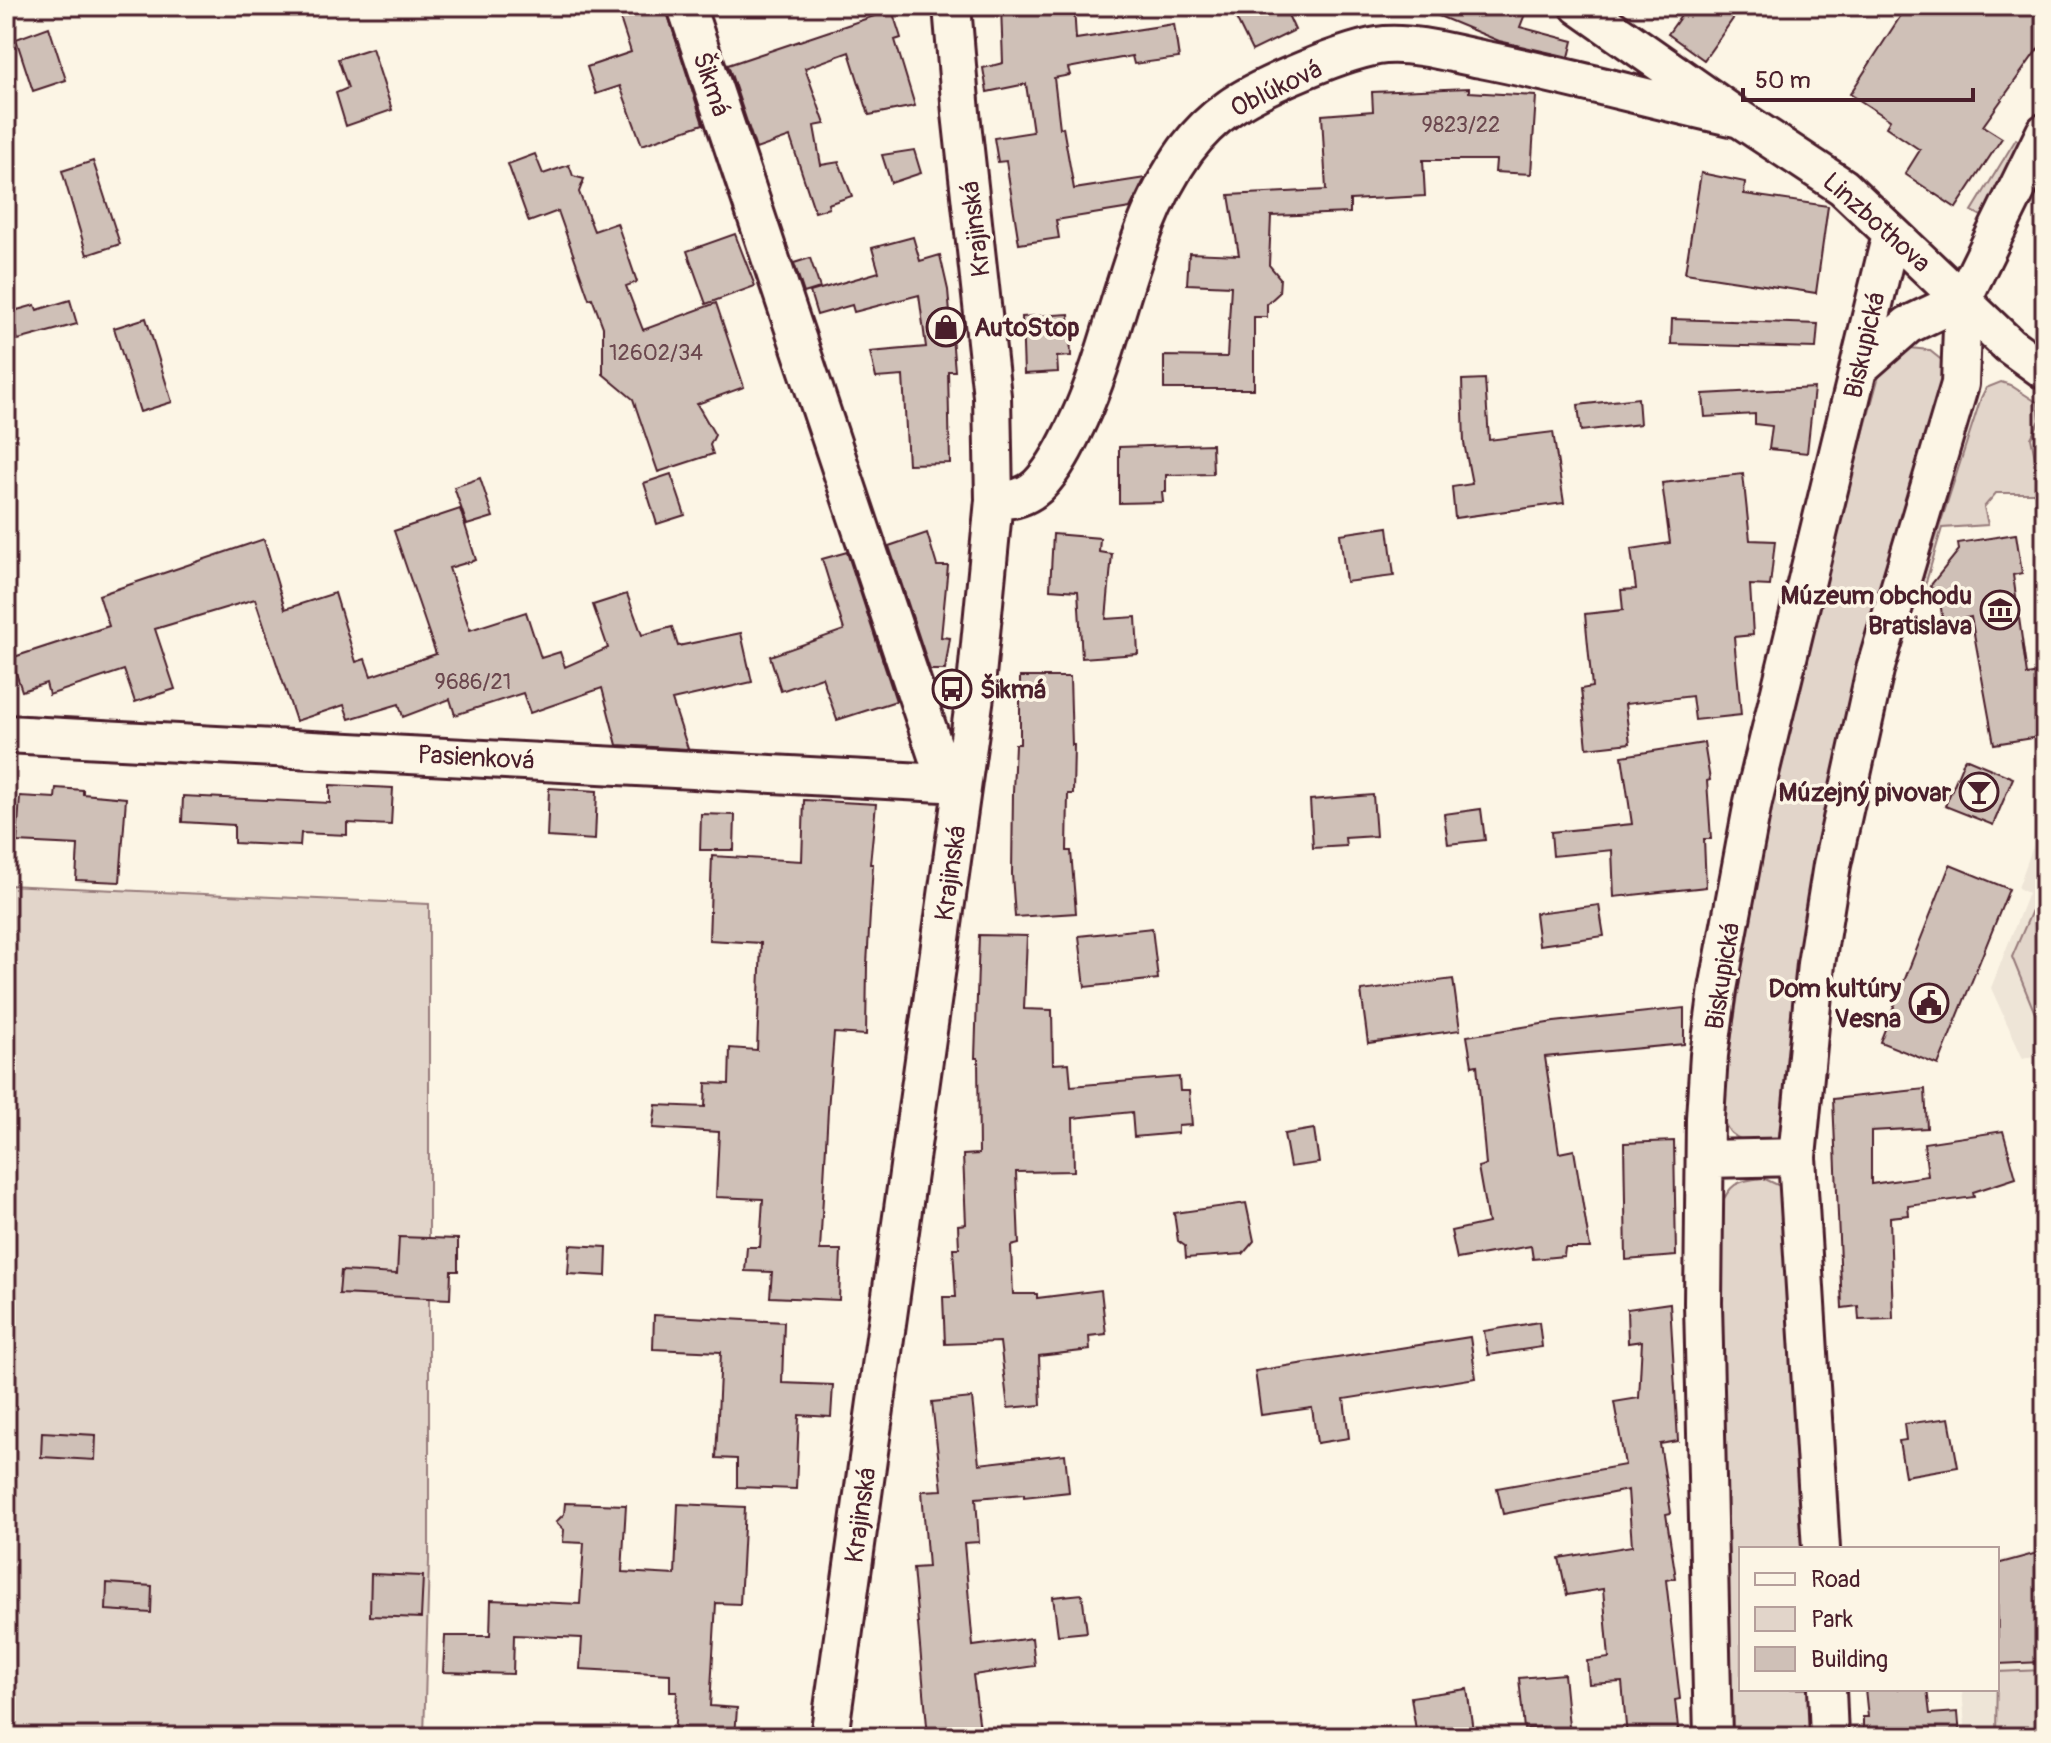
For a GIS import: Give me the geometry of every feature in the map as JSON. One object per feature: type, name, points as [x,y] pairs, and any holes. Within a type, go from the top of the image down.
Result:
[{"type":"street","name":"Šikmá","points":[[686,6],[954,783]]},
{"type":"street","name":"Krajinská","points":[[829,1737],[954,783],[975,696],[994,500],[992,396],[952,6]]},
{"type":"street","name":"Linzbothova","points":[[1579,6],[1843,187],[2009,345],[2045,371]]},
{"type":"street","name":"Oblúková","points":[[994,500],[1011,501],[1031,491],[1055,464],[1095,381],[1134,260],[1168,177],[1196,138],[1220,115],[1248,97],[1368,47],[1406,44],[1536,70],[1740,119]]},
{"type":"street","points":[[1821,1547],[1797,1157],[1816,964],[1832,865],[1875,670],[1960,384],[1963,299],[2045,132]]},
{"type":"street","name":"Biskupická","points":[[1713,1737],[1703,1303],[1709,1055],[1718,989],[1753,802],[1891,234]]},
{"type":"street","points":[[1859,368],[1908,325],[1963,299]]},
{"type":"street","name":"Pasienková","points":[[6,734],[954,783]]},
{"type":"street","points":[[1705,1159],[1797,1157]]},
{"type":"street","points":[[1827,1691],[1829,1737]]},
{"type":"shaded area","points":[[2045,812],[2045,1053],[2023,1059],[1991,988],[2028,893],[2018,888]]},
{"type":"shaded area","points":[[2045,1549],[2045,1737],[1966,1737],[1962,1691],[1999,1691],[1999,1560]]},
{"type":"green space","points":[[2016,139],[2023,143],[1983,217],[1972,211]]},
{"type":"green space","points":[[1910,348],[1929,350],[1944,362],[1947,376],[1784,1137],[1771,1142],[1750,1142],[1731,1133],[1720,1115],[1756,874],[1814,614],[1880,372]]},
{"type":"green space","points":[[2001,382],[2038,403],[2040,420],[2031,438],[2042,493],[1996,493],[1984,507],[1988,525],[1942,528],[1921,599],[1916,599],[1981,398],[1986,388]]},
{"type":"green space","points":[[2045,880],[2045,1038],[2012,957]]},
{"type":"green space","points":[[6,885],[429,904],[429,1560],[424,1737],[6,1737]]},
{"type":"green space","points":[[1763,1178],[1782,1187],[1806,1547],[1739,1547],[1739,1691],[1813,1691],[1815,1737],[1731,1737],[1719,1209],[1731,1189],[1746,1180]]},
{"type":"green space","points":[[2045,1670],[2045,1734],[1996,1736],[1999,1672]]},
{"type":"building","points":[[616,6],[665,6],[703,124],[642,145],[620,86],[596,94],[587,67],[631,52]]},
{"type":"building","points":[[1001,6],[1074,6],[1076,39],[1174,24],[1179,58],[1134,64],[1132,56],[1068,68],[1070,75],[1054,78],[1060,128],[1063,127],[1074,189],[1145,178],[1130,208],[1056,220],[1059,238],[1019,244],[1006,161],[998,162],[994,138],[1033,132],[1026,84],[987,92],[983,68],[1003,63]]},
{"type":"building","points":[[1230,6],[1284,6],[1295,30],[1252,51]]},
{"type":"building","points":[[1415,6],[1528,6],[1520,27],[1573,41],[1569,57],[1499,41]]},
{"type":"building","points":[[1688,6],[1742,6],[1704,60],[1668,34]]},
{"type":"building","points":[[1907,6],[2026,6],[2045,19],[2045,39],[1983,126],[2002,138],[1956,208],[1905,174],[1920,150],[1886,127],[1890,120],[1850,94]]},
{"type":"building","points":[[892,10],[901,38],[895,40],[915,106],[869,115],[849,52],[805,68],[825,124],[814,126],[821,165],[839,162],[852,196],[815,212],[790,137],[756,149],[728,65]]},
{"type":"building","points":[[49,27],[66,80],[33,91],[16,39]]},
{"type":"building","points":[[372,48],[392,110],[346,126],[336,93],[348,88],[338,59]]},
{"type":"building","points":[[1469,88],[1469,92],[1536,96],[1531,174],[1495,172],[1496,160],[1423,160],[1425,196],[1350,200],[1350,213],[1271,216],[1269,265],[1280,278],[1279,293],[1267,304],[1267,317],[1254,317],[1254,389],[1164,389],[1164,356],[1227,357],[1231,286],[1187,284],[1189,253],[1239,255],[1229,195],[1326,190],[1322,115],[1373,111],[1372,92]]},
{"type":"building","points":[[914,150],[921,173],[891,183],[882,155]]},
{"type":"building","points":[[535,154],[543,174],[569,165],[573,176],[584,179],[579,192],[594,231],[617,223],[637,282],[626,286],[643,330],[716,303],[744,387],[697,404],[715,435],[710,445],[713,454],[658,472],[633,399],[603,374],[603,327],[592,298],[589,299],[558,211],[529,222],[508,164]]},
{"type":"building","points":[[93,161],[120,244],[87,255],[62,171]]},
{"type":"building","points":[[1701,173],[1745,182],[1744,194],[1828,206],[1816,293],[1685,273]]},
{"type":"building","points":[[735,234],[755,286],[706,304],[687,251]]},
{"type":"building","points":[[913,237],[920,261],[940,255],[948,290],[955,371],[948,371],[950,463],[908,464],[903,376],[876,378],[870,352],[926,347],[919,295],[854,312],[852,305],[817,315],[810,292],[879,272],[872,248]]},
{"type":"building","points":[[810,258],[820,288],[804,293],[794,263]]},
{"type":"building","points":[[70,300],[77,324],[18,340],[10,312],[35,305],[37,310]]},
{"type":"building","points":[[1069,314],[1071,356],[1057,357],[1058,372],[1024,374],[1022,317]]},
{"type":"building","points":[[146,318],[172,402],[140,412],[114,328]]},
{"type":"building","points":[[1672,319],[1818,324],[1816,348],[1671,344]]},
{"type":"building","points":[[1485,379],[1489,440],[1553,432],[1564,503],[1455,518],[1452,487],[1472,484],[1464,443],[1462,380]]},
{"type":"building","points":[[1814,388],[1807,453],[1769,449],[1772,426],[1755,424],[1755,414],[1705,417],[1703,394]]},
{"type":"building","points":[[1638,398],[1640,424],[1581,431],[1578,405]]},
{"type":"building","points":[[1212,444],[1213,474],[1166,475],[1163,502],[1119,503],[1119,447]]},
{"type":"building","points":[[671,474],[685,515],[657,524],[644,483]]},
{"type":"building","points":[[1743,474],[1750,540],[1775,541],[1770,586],[1750,585],[1753,635],[1734,637],[1741,715],[1695,720],[1692,696],[1625,704],[1630,743],[1587,748],[1581,689],[1592,687],[1585,614],[1623,610],[1621,590],[1636,589],[1631,549],[1670,543],[1662,483]]},
{"type":"building","points":[[480,478],[493,517],[467,525],[454,487]]},
{"type":"building","points":[[460,509],[476,560],[449,568],[470,630],[526,612],[541,658],[560,652],[565,667],[608,648],[593,605],[627,594],[642,635],[672,627],[678,646],[741,633],[752,682],[672,700],[688,749],[617,745],[602,688],[530,713],[523,693],[455,715],[450,699],[403,717],[399,704],[349,719],[344,705],[296,721],[255,599],[155,629],[175,689],[135,702],[124,670],[49,695],[46,683],[22,691],[11,658],[109,626],[99,595],[264,539],[285,609],[335,593],[356,662],[365,659],[371,676],[436,654],[394,531]]},
{"type":"building","points":[[1388,527],[1394,576],[1346,582],[1340,534]]},
{"type":"building","points":[[927,533],[937,566],[948,566],[941,637],[950,638],[945,670],[930,670],[889,546]]},
{"type":"building","points":[[1053,534],[1100,538],[1099,552],[1112,554],[1106,619],[1136,617],[1138,654],[1082,658],[1078,591],[1050,589]]},
{"type":"building","points":[[2016,534],[2022,573],[2013,575],[2027,675],[2039,673],[2045,709],[2045,736],[1994,744],[1971,617],[1943,623],[1939,593],[1930,586],[1959,550],[1958,543]]},
{"type":"building","points":[[847,552],[896,701],[837,720],[822,677],[781,691],[770,656],[844,630],[822,559]]},
{"type":"building","points":[[1020,677],[1070,677],[1074,745],[1073,794],[1068,794],[1067,851],[1071,851],[1076,913],[1015,917],[1013,792],[1015,744],[1020,744]]},
{"type":"building","points":[[1704,743],[1710,780],[1707,781],[1711,839],[1704,839],[1706,887],[1614,897],[1612,850],[1553,856],[1551,832],[1632,824],[1622,756]]},
{"type":"building","name":"Múzejný pivovar","points":[[1965,758],[2013,778],[1993,825],[1945,806]]},
{"type":"building","points":[[330,785],[393,788],[391,825],[347,823],[347,835],[301,833],[300,846],[234,843],[234,825],[182,822],[183,796],[330,803]]},
{"type":"building","points":[[56,788],[126,798],[120,882],[76,880],[78,845],[17,842],[20,796],[55,798]]},
{"type":"building","points":[[549,788],[597,791],[595,840],[547,837]]},
{"type":"building","points":[[1373,795],[1376,836],[1345,838],[1346,846],[1313,848],[1310,800]]},
{"type":"building","points":[[804,800],[876,804],[870,864],[873,864],[866,1035],[834,1033],[828,1110],[820,1250],[841,1250],[839,1300],[770,1297],[772,1272],[745,1271],[747,1247],[760,1247],[763,1199],[716,1197],[719,1132],[653,1128],[656,1105],[705,1107],[706,1083],[729,1084],[730,1048],[757,1050],[761,943],[709,940],[712,856],[802,861]]},
{"type":"building","points":[[1481,809],[1485,840],[1448,844],[1444,814]]},
{"type":"building","points":[[701,814],[735,815],[734,850],[700,850]]},
{"type":"building","name":"Dom kultúry Vesna","points":[[1950,865],[2009,889],[1938,1065],[1880,1042]]},
{"type":"building","points":[[1599,905],[1604,936],[1539,945],[1535,913]]},
{"type":"building","points":[[1152,928],[1158,979],[1085,987],[1079,936]]},
{"type":"building","points":[[979,935],[1027,936],[1024,1009],[1052,1010],[1053,1064],[1069,1063],[1071,1086],[1179,1077],[1180,1091],[1189,1091],[1192,1125],[1178,1126],[1178,1133],[1134,1137],[1132,1112],[1073,1118],[1074,1171],[1016,1172],[1019,1244],[1011,1246],[1013,1294],[1037,1294],[1037,1298],[1101,1290],[1106,1334],[1089,1336],[1090,1350],[1039,1356],[1041,1405],[1008,1408],[1000,1342],[945,1344],[943,1297],[956,1297],[953,1248],[959,1248],[958,1225],[966,1224],[963,1155],[979,1154],[978,1058],[975,1058]]},
{"type":"building","points":[[1453,979],[1460,1030],[1368,1043],[1361,991]]},
{"type":"building","points":[[1684,1008],[1684,1044],[1545,1057],[1559,1153],[1574,1150],[1590,1248],[1565,1248],[1564,1256],[1533,1259],[1531,1246],[1457,1259],[1451,1231],[1488,1223],[1478,1167],[1486,1165],[1477,1065],[1472,1066],[1467,1036],[1554,1022]]},
{"type":"building","points":[[1925,1089],[1927,1128],[1871,1131],[1871,1184],[1928,1176],[1924,1143],[2003,1131],[2016,1178],[1973,1192],[1974,1197],[1908,1206],[1909,1215],[1890,1217],[1893,1319],[1859,1320],[1858,1306],[1842,1308],[1833,1099]]},
{"type":"building","points":[[1314,1129],[1319,1163],[1290,1167],[1284,1134]]},
{"type":"building","points":[[1674,1141],[1676,1256],[1626,1260],[1624,1143]]},
{"type":"building","points":[[1246,1203],[1254,1241],[1243,1254],[1186,1258],[1185,1246],[1178,1241],[1174,1213]]},
{"type":"building","points":[[399,1237],[458,1239],[458,1271],[451,1271],[450,1299],[339,1294],[341,1271],[397,1274]]},
{"type":"building","points":[[570,1245],[607,1247],[606,1276],[568,1274]]},
{"type":"building","points":[[1670,1303],[1678,1441],[1660,1444],[1671,1513],[1666,1514],[1676,1578],[1666,1580],[1680,1699],[1675,1700],[1679,1737],[1627,1737],[1622,1682],[1589,1684],[1587,1661],[1609,1658],[1603,1589],[1567,1595],[1559,1558],[1632,1546],[1628,1490],[1503,1514],[1497,1488],[1625,1465],[1614,1402],[1639,1398],[1642,1341],[1628,1343],[1627,1309]]},
{"type":"building","points":[[654,1315],[784,1322],[782,1383],[833,1385],[831,1417],[799,1415],[796,1489],[737,1487],[737,1459],[716,1458],[721,1352],[653,1349]]},
{"type":"building","points":[[1539,1322],[1542,1347],[1488,1355],[1484,1331]]},
{"type":"building","points":[[1470,1337],[1476,1378],[1344,1399],[1349,1438],[1317,1443],[1312,1408],[1261,1415],[1255,1371]]},
{"type":"building","points":[[972,1398],[979,1464],[1065,1454],[1069,1492],[976,1498],[979,1542],[964,1543],[973,1646],[1032,1638],[1035,1666],[973,1675],[981,1737],[928,1737],[913,1568],[928,1567],[922,1491],[942,1490],[932,1402]]},
{"type":"building","points":[[1949,1418],[1958,1467],[1905,1476],[1899,1441],[1906,1440],[1904,1424]]},
{"type":"building","points":[[42,1432],[96,1435],[95,1460],[41,1457]]},
{"type":"building","points":[[565,1503],[626,1505],[622,1572],[675,1575],[678,1504],[745,1507],[740,1604],[716,1603],[710,1706],[737,1708],[735,1737],[674,1737],[677,1692],[670,1692],[670,1674],[580,1669],[582,1638],[514,1635],[513,1674],[443,1672],[445,1636],[490,1636],[491,1600],[580,1604],[584,1543],[563,1542],[564,1530],[556,1522],[564,1514]]},
{"type":"building","points":[[2045,1551],[2045,1662],[1999,1664],[1999,1563]]},
{"type":"building","points":[[371,1574],[423,1576],[421,1618],[370,1616]]},
{"type":"building","points":[[107,1583],[152,1586],[151,1613],[106,1610]]},
{"type":"building","points":[[1082,1594],[1087,1632],[1058,1635],[1053,1597]]},
{"type":"building","points":[[1564,1674],[1570,1737],[1543,1737],[1543,1727],[1524,1729],[1519,1678]]},
{"type":"building","points":[[1467,1689],[1474,1737],[1417,1737],[1411,1697]]},
{"type":"building","points":[[1865,1691],[1927,1691],[1930,1714],[1958,1712],[1960,1737],[1863,1737],[1863,1717],[1868,1717]]},
{"type":"place","name":"AutoStop","points":[[946,327]]},
{"type":"place","name":"Múzeum obchodu Bratislava","points":[[2000,610]]},
{"type":"place","name":"Šikmá","points":[[952,689]]},
{"type":"place","name":"Múzejný pivovar","points":[[1979,792]]},
{"type":"place","name":"Dom kultúry Vesna","points":[[1929,1003]]}]
